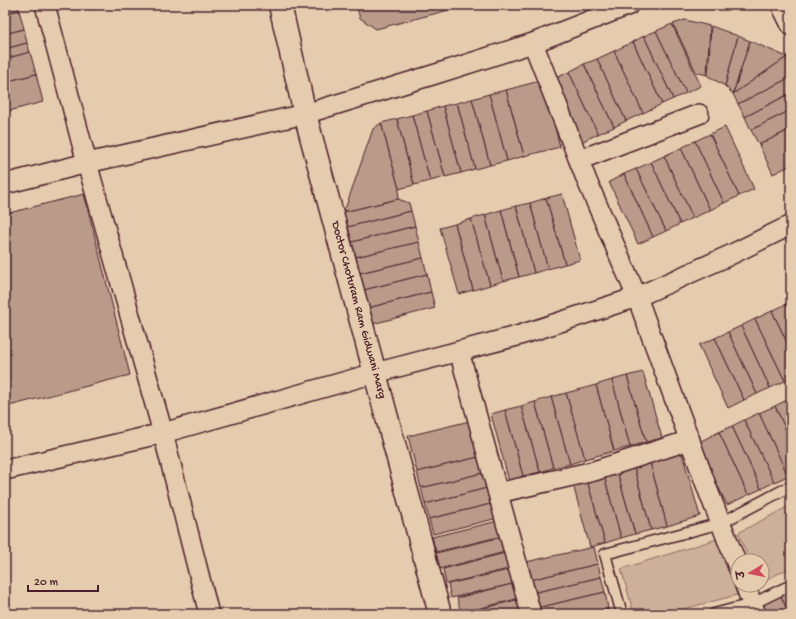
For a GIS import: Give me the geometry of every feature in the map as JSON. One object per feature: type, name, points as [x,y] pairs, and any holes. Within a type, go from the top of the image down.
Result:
[{"type":"street","points":[[46,5],[87,163],[163,432],[209,614]]},
{"type":"street","name":"Doctor Choturam Ram Gidwani Marg","points":[[280,5],[305,114],[440,614]]},
{"type":"street","points":[[5,184],[87,163],[305,114],[533,43],[629,5]]},
{"type":"street","points":[[781,5],[791,25]]},
{"type":"street","points":[[533,43],[579,160],[636,297],[733,553]]},
{"type":"street","points":[[579,160],[699,114]]},
{"type":"street","points":[[5,470],[163,432],[375,373],[518,336],[636,297],[728,256],[791,225]]},
{"type":"street","points":[[459,351],[531,614]]},
{"type":"street","points":[[498,493],[594,471],[690,440]]},
{"type":"street","points":[[748,593],[754,609]]},
{"type":"lane","points":[[622,614],[605,554],[721,523],[791,486]]},
{"type":"lane","points":[[714,614],[754,609],[791,585]]},
{"type":"shaded area","points":[[791,505],[791,567],[770,578],[770,553],[747,553],[738,533]]},
{"type":"shaded area","points":[[717,539],[730,575],[730,593],[736,593],[737,595],[664,614],[634,614],[621,569]]},
{"type":"building","points":[[5,5],[18,5],[19,10],[5,14]]},
{"type":"building","points":[[356,5],[468,5],[376,29],[360,18]]},
{"type":"building","points":[[19,10],[24,29],[5,34],[5,14]]},
{"type":"building","points":[[685,20],[710,26],[707,75],[696,72],[673,24]]},
{"type":"building","points":[[672,24],[701,86],[686,93],[656,31]]},
{"type":"building","points":[[711,26],[738,36],[725,86],[708,76]]},
{"type":"building","points":[[24,29],[27,43],[5,49],[5,34]]},
{"type":"building","points":[[656,31],[686,93],[673,99],[644,36]]},
{"type":"building","points":[[644,36],[673,99],[662,104],[633,42]]},
{"type":"building","points":[[738,36],[750,41],[733,94],[725,86]]},
{"type":"building","points":[[750,41],[787,57],[733,94]]},
{"type":"building","points":[[633,42],[662,104],[643,113],[614,51]]},
{"type":"building","points":[[27,43],[30,52],[5,59],[5,49]]},
{"type":"building","points":[[614,51],[643,113],[626,121],[597,59]]},
{"type":"building","points":[[30,52],[36,74],[5,82],[5,59]]},
{"type":"building","points":[[787,57],[791,65],[791,77],[738,104],[733,94]]},
{"type":"building","points":[[597,59],[626,121],[614,127],[584,64]]},
{"type":"building","points":[[584,64],[614,127],[598,134],[569,72]]},
{"type":"building","points":[[569,72],[598,134],[581,142],[551,80]]},
{"type":"building","points":[[36,74],[43,102],[5,112],[5,82]]},
{"type":"building","points":[[791,77],[791,93],[745,117],[738,104]]},
{"type":"building","points":[[543,80],[560,147],[524,156],[506,90]]},
{"type":"building","points":[[506,90],[524,156],[507,161],[489,94]]},
{"type":"building","points":[[791,93],[791,110],[751,130],[745,117]]},
{"type":"building","points":[[489,94],[507,161],[490,165],[472,99]]},
{"type":"building","points":[[472,99],[490,165],[475,169],[457,103]]},
{"type":"building","points":[[457,103],[475,169],[461,173],[443,106]]},
{"type":"building","points":[[443,106],[461,173],[445,177],[427,111]]},
{"type":"building","points":[[791,110],[791,129],[759,145],[751,130]]},
{"type":"building","points":[[427,111],[445,177],[430,181],[412,115]]},
{"type":"building","points":[[412,115],[430,181],[414,185],[397,119]]},
{"type":"building","points":[[397,119],[414,185],[399,189],[381,123]]},
{"type":"building","points":[[381,123],[399,189],[398,199],[344,212],[373,129]]},
{"type":"building","points":[[725,127],[754,189],[739,196],[710,134]]},
{"type":"building","points":[[791,129],[791,165],[773,174],[759,145]]},
{"type":"building","points":[[710,134],[739,196],[724,203],[695,141]]},
{"type":"building","points":[[695,141],[724,203],[710,210],[681,148]]},
{"type":"building","points":[[681,148],[710,210],[693,218],[664,156]]},
{"type":"building","points":[[664,156],[693,218],[680,224],[651,162]]},
{"type":"building","points":[[651,162],[680,224],[666,231],[636,169]]},
{"type":"building","points":[[636,169],[666,231],[653,237],[624,174]]},
{"type":"building","points":[[624,174],[653,237],[638,244],[609,182]]},
{"type":"building","points":[[84,194],[130,375],[5,407],[5,214]]},
{"type":"building","points":[[562,194],[580,260],[565,264],[546,198]]},
{"type":"building","points":[[546,198],[565,264],[548,269],[530,203]]},
{"type":"building","points":[[398,199],[409,203],[411,211],[348,227],[344,212]]},
{"type":"building","points":[[530,203],[548,269],[534,273],[516,206]]},
{"type":"building","points":[[516,206],[534,273],[519,277],[501,210]]},
{"type":"building","points":[[501,210],[519,277],[503,281],[485,215]]},
{"type":"building","points":[[411,211],[415,226],[352,242],[348,227]]},
{"type":"building","points":[[485,215],[503,281],[490,285],[471,219]]},
{"type":"building","points":[[471,219],[490,285],[473,290],[455,224]]},
{"type":"building","points":[[455,224],[473,290],[459,294],[440,228]]},
{"type":"building","points":[[415,226],[419,242],[356,257],[352,242]]},
{"type":"building","points":[[419,242],[423,258],[360,273],[356,257]]},
{"type":"building","points":[[423,258],[427,274],[364,290],[360,273]]},
{"type":"building","points":[[427,274],[431,292],[368,308],[364,290]]},
{"type":"building","points":[[431,292],[435,308],[372,324],[368,308]]},
{"type":"building","points":[[791,302],[791,315],[786,304]]},
{"type":"building","points":[[786,304],[791,315],[791,351],[772,311]]},
{"type":"building","points":[[772,311],[791,351],[791,378],[785,381],[755,319]]},
{"type":"building","points":[[755,319],[785,381],[770,388],[741,326]]},
{"type":"building","points":[[741,326],[770,388],[757,394],[728,332]]},
{"type":"building","points":[[728,332],[757,394],[744,400],[715,338]]},
{"type":"building","points":[[715,338],[744,400],[728,408],[699,345]]},
{"type":"building","points":[[643,372],[662,438],[646,442],[627,376]]},
{"type":"building","points":[[627,376],[646,442],[630,447],[612,380]]},
{"type":"building","points":[[612,380],[630,447],[614,451],[596,385]]},
{"type":"building","points":[[596,385],[614,451],[585,459],[566,393]]},
{"type":"building","points":[[566,393],[585,459],[570,464],[551,397]]},
{"type":"building","points":[[551,397],[570,464],[553,468],[535,402]]},
{"type":"building","points":[[791,398],[791,441],[775,406]]},
{"type":"building","points":[[535,402],[553,468],[540,472],[521,406]]},
{"type":"building","points":[[521,406],[540,472],[523,476],[505,410]]},
{"type":"building","points":[[775,406],[791,441],[791,474],[788,476],[759,413]]},
{"type":"building","points":[[505,410],[523,476],[509,481],[491,414]]},
{"type":"building","points":[[759,413],[788,476],[774,482],[744,420]]},
{"type":"building","points":[[474,420],[483,456],[417,472],[408,436]]},
{"type":"building","points":[[744,420],[774,482],[761,489],[732,426]]},
{"type":"building","points":[[732,426],[761,489],[748,495],[719,432]]},
{"type":"building","points":[[719,432],[748,495],[727,505],[697,443]]},
{"type":"building","points":[[681,450],[700,516],[667,526],[649,459]]},
{"type":"building","points":[[483,456],[487,472],[421,488],[417,472]]},
{"type":"building","points":[[649,459],[667,526],[651,530],[633,464]]},
{"type":"building","points":[[633,464],[651,530],[635,534],[616,468]]},
{"type":"building","points":[[616,468],[635,534],[621,538],[603,472]]},
{"type":"building","points":[[487,472],[491,487],[425,504],[421,488]]},
{"type":"building","points":[[603,472],[621,538],[605,543],[586,477]]},
{"type":"building","points":[[586,477],[605,543],[590,547],[572,481]]},
{"type":"building","points":[[491,487],[495,503],[429,519],[425,504]]},
{"type":"building","points":[[495,503],[498,518],[433,534],[429,519]]},
{"type":"building","points":[[498,521],[502,536],[436,552],[432,537]]},
{"type":"building","points":[[502,537],[505,552],[439,569],[436,553]]},
{"type":"building","points":[[594,547],[598,564],[530,580],[526,562]]},
{"type":"building","points":[[509,552],[512,568],[446,584],[443,569]]},
{"type":"building","points":[[598,564],[601,577],[533,593],[530,580]]},
{"type":"building","points":[[513,569],[517,583],[451,598],[448,584]]},
{"type":"building","points":[[601,577],[605,592],[537,608],[533,593]]},
{"type":"building","points":[[516,583],[520,598],[461,613],[457,598]]},
{"type":"building","points":[[791,586],[791,614],[789,614],[779,592]]},
{"type":"building","points":[[605,592],[608,609],[589,614],[538,614],[537,608]]},
{"type":"building","points":[[779,592],[789,614],[762,614],[757,602]]},
{"type":"building","points":[[520,599],[524,614],[461,614]]},
{"type":"building","points":[[608,609],[609,614],[589,614]]}]
